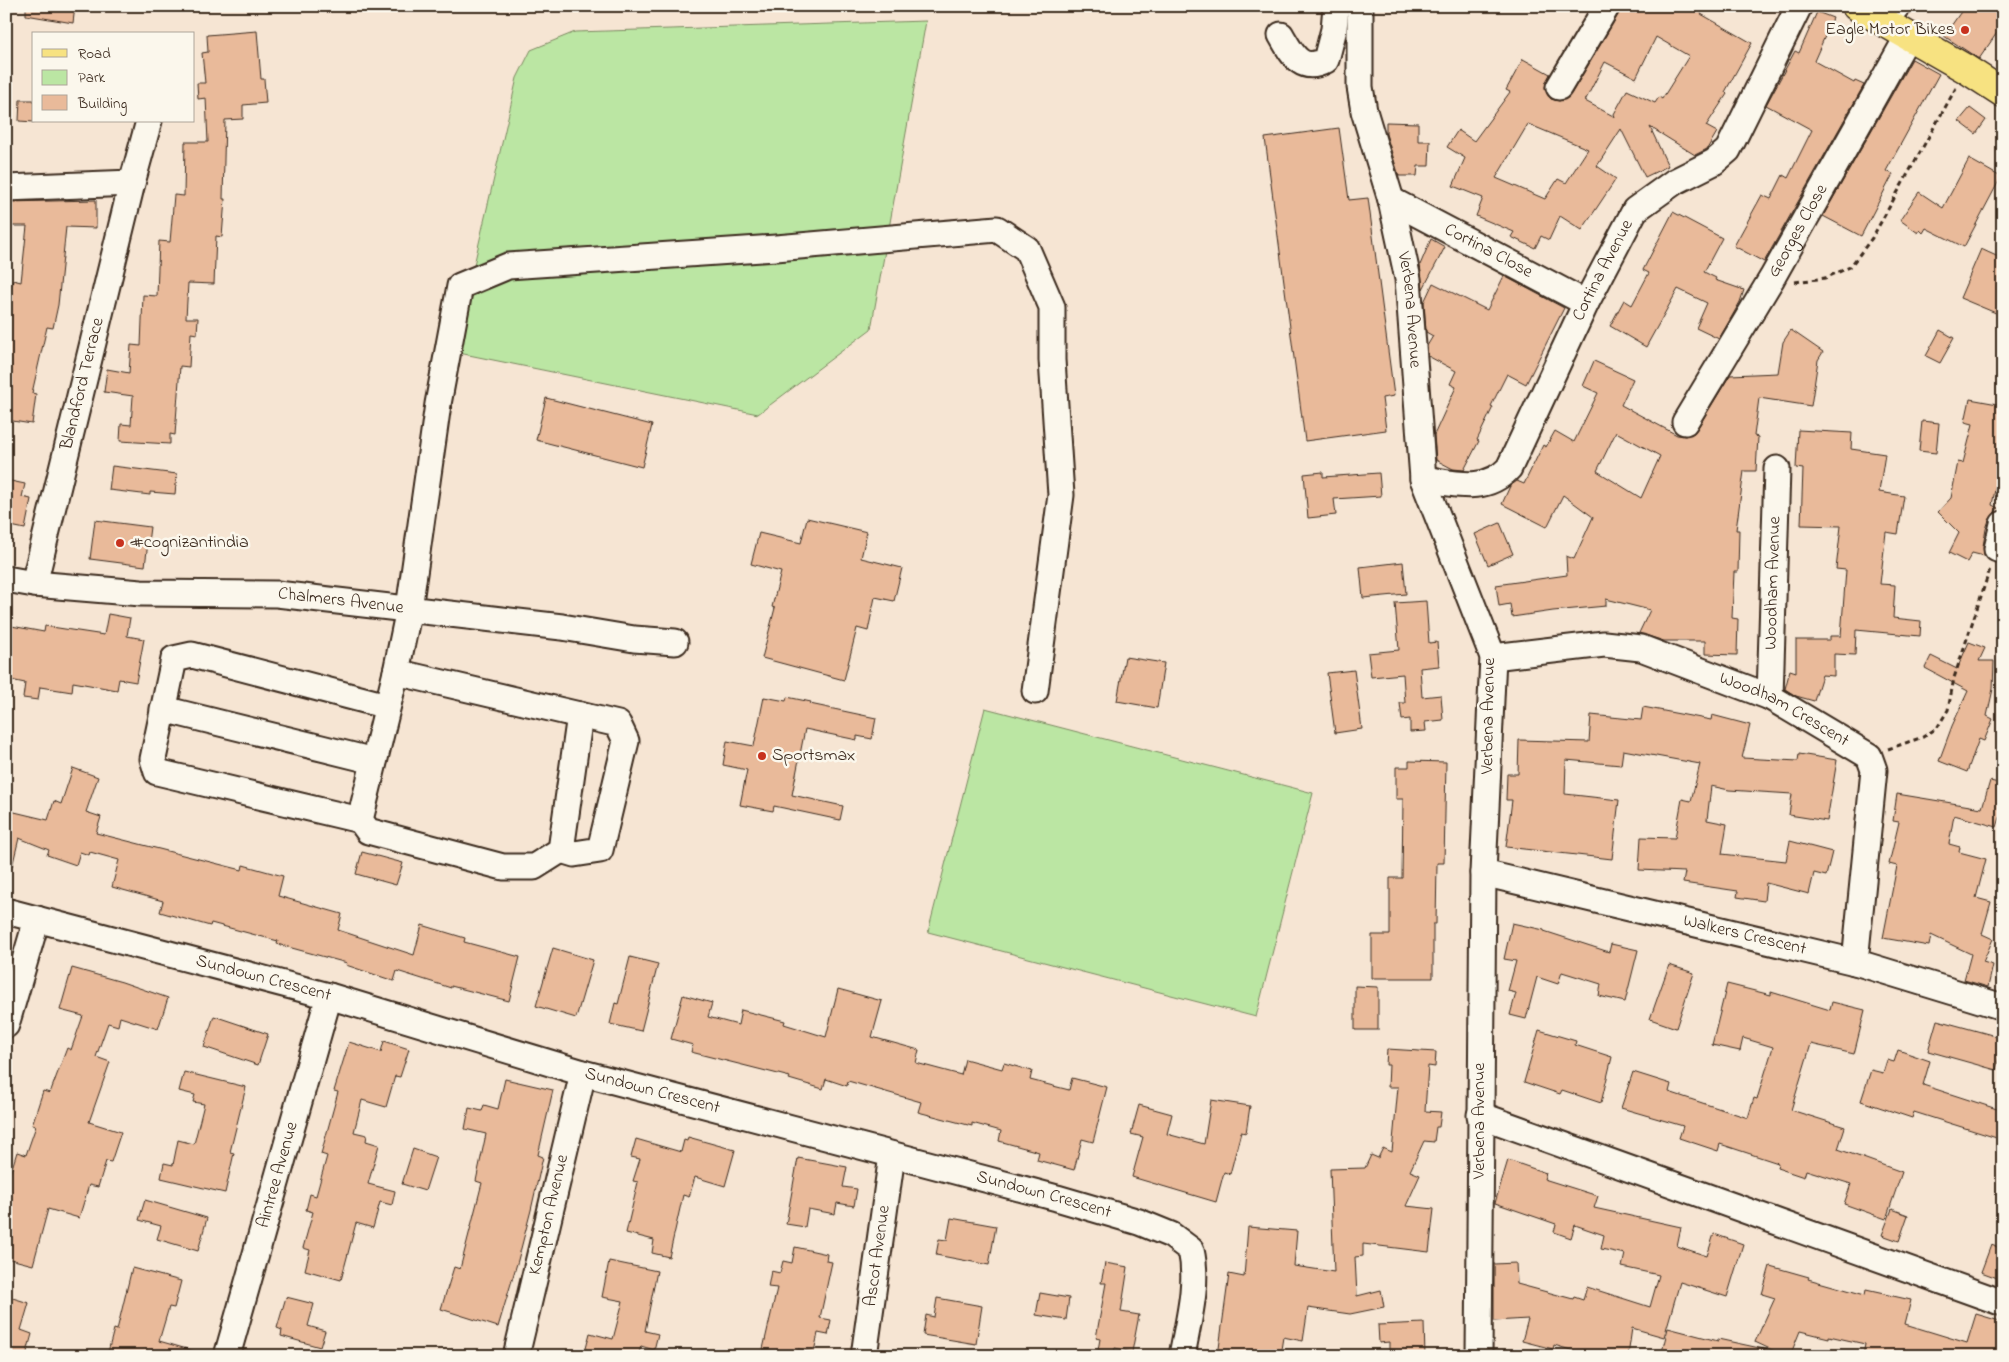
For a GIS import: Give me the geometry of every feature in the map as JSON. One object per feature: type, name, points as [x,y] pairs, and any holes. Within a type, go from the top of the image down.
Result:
[{"type":"main road","points":[[1856,6],[1891,14],[1908,36],[1966,69],[2003,93]]},
{"type":"street","points":[[1281,35],[1293,57],[1309,66],[1326,60],[1334,30],[1336,6]]},
{"type":"street","name":"Verbena Avenue","points":[[1360,6],[1360,87],[1364,111],[1391,200],[1408,279],[1423,480],[1493,657],[1483,873],[1479,1356]]},
{"type":"street","points":[[1559,87],[1607,6]]},
{"type":"street","name":"Cortina Avenue","points":[[1423,480],[1482,485],[1502,476],[1509,468],[1586,304],[1636,210],[1674,182],[1714,162],[1728,150],[1799,6]]},
{"type":"street","name":"Georges Close","points":[[1685,422],[1772,278],[1908,36]]},
{"type":"street","name":"Blandford Terrace","points":[[34,584],[132,183],[149,122]]},
{"type":"street","points":[[6,188],[132,183]]},
{"type":"street","name":"Cortina Close","points":[[1391,200],[1586,304]]},
{"type":"street","points":[[360,820],[396,672],[409,609],[438,404],[460,286],[508,266],[776,248],[997,229],[1026,249],[1052,307],[1052,360],[1061,495],[1035,691]]},
{"type":"street","name":"Woodham Avenue","points":[[1770,697],[1777,469]]},
{"type":"street","points":[[1997,549],[2003,524]]},
{"type":"street","name":"Chalmers Avenue","points":[[6,579],[34,584],[141,593],[277,594],[562,627],[634,639],[675,642]]},
{"type":"street","name":"Woodham Crescent","points":[[1493,657],[1604,644],[1641,648],[1770,697],[1869,756],[1874,770],[1855,962]]},
{"type":"street","points":[[387,706],[192,655],[174,659],[153,760],[157,772],[360,820],[368,831],[503,868],[534,867],[561,850],[574,854],[600,850],[626,740],[618,724],[396,672]]},
{"type":"street","points":[[163,709],[374,761]]},
{"type":"street","points":[[561,850],[580,716]]},
{"type":"street","name":"Walkers Crescent","points":[[1483,873],[1855,962],[2003,1007]]},
{"type":"street","name":"Sundown Crescent","points":[[6,911],[329,996],[583,1074],[1139,1222],[1171,1235],[1191,1250],[1195,1267],[1182,1356]]},
{"type":"street","points":[[6,1025],[37,919]]},
{"type":"street","name":"Aintree Avenue","points":[[227,1356],[329,996]]},
{"type":"street","name":"Kempton Avenue","points":[[516,1356],[583,1074]]},
{"type":"street","points":[[1480,1115],[2003,1303]]},
{"type":"street","name":"Ascot Avenue","points":[[864,1356],[892,1155]]},
{"type":"path","points":[[1772,278],[1792,282],[1825,278],[1850,267],[1872,238],[1966,69]]},
{"type":"path","points":[[1869,756],[1923,737],[1936,728],[1948,710],[1954,678],[1997,549]]},
{"type":"green space","points":[[926,21],[871,329],[758,414],[454,352],[517,78],[531,50],[575,32]]},
{"type":"green space","points":[[985,708],[1313,793],[1256,1017],[928,932]]},
{"type":"building","points":[[26,6],[75,6],[73,23],[26,15]]},
{"type":"building","points":[[1621,6],[1705,6],[1701,14],[1752,43],[1725,92],[1727,94],[1706,126],[1717,132],[1707,149],[1695,155],[1650,127],[1668,166],[1645,177],[1621,129],[1597,166],[1616,179],[1582,230],[1560,216],[1549,240],[1541,236],[1535,248],[1511,237],[1514,232],[1476,216],[1483,198],[1453,186],[1465,158],[1447,147],[1458,130],[1474,141],[1510,92],[1506,90],[1523,59],[1550,74],[1545,87],[1551,99],[1559,101],[1566,99],[1571,94],[1619,13]],"holes":[[[1656,37],[1689,56],[1662,99],[1659,97],[1655,103],[1627,90],[1614,114],[1615,117],[1585,101],[1605,62],[1636,78]],[[1528,124],[1588,149],[1566,183],[1558,179],[1545,199],[1496,178]]]},
{"type":"building","points":[[1965,6],[2003,6],[2003,24],[1979,59],[1944,36]]},
{"type":"building","points":[[1817,12],[1833,18],[1814,61],[1854,83],[1855,81],[1864,85],[1764,262],[1734,246],[1762,195],[1771,199],[1783,175],[1788,178],[1812,130],[1766,105],[1795,51],[1799,53]]},
{"type":"building","points":[[257,31],[261,79],[264,79],[266,103],[243,105],[243,119],[225,120],[223,199],[225,199],[222,237],[216,236],[214,284],[188,283],[186,318],[198,318],[197,334],[191,333],[189,367],[180,366],[175,435],[170,434],[170,444],[120,441],[121,424],[131,425],[133,396],[104,392],[107,369],[129,373],[131,345],[141,346],[143,295],[157,296],[159,241],[170,242],[174,195],[184,196],[185,142],[208,142],[206,98],[198,99],[197,83],[205,83],[202,53],[208,52],[207,35]]},
{"type":"building","points":[[1912,59],[1939,74],[1886,171],[1893,174],[1861,236],[1823,216]]},
{"type":"building","points":[[20,100],[32,100],[32,122],[19,121]]},
{"type":"building","points":[[1970,108],[1986,120],[1976,134],[1959,121]]},
{"type":"building","points":[[1386,122],[1418,123],[1418,141],[1430,141],[1429,166],[1418,166],[1417,176],[1399,176],[1386,134]]},
{"type":"building","points":[[1339,128],[1349,200],[1368,198],[1394,396],[1382,398],[1386,430],[1305,441],[1265,138]]},
{"type":"building","points":[[1969,159],[2001,177],[1964,247],[1926,228],[1923,233],[1920,230],[1918,233],[1900,220],[1919,192],[1943,208]]},
{"type":"building","points":[[96,200],[96,228],[66,227],[58,305],[53,328],[47,327],[32,393],[36,394],[32,424],[6,420],[6,306],[13,280],[21,282],[27,226],[7,226],[7,202]]},
{"type":"building","points":[[1673,212],[1722,238],[1704,272],[1716,278],[1715,280],[1744,290],[1740,302],[1719,339],[1696,328],[1707,303],[1678,289],[1646,347],[1610,326],[1624,300],[1632,305],[1649,273],[1643,270]]},
{"type":"building","points":[[1431,239],[1445,247],[1423,289],[1420,265]]},
{"type":"building","points":[[1981,249],[2003,259],[2003,316],[1960,298]]},
{"type":"building","points":[[1504,276],[1564,308],[1526,384],[1507,374],[1491,406],[1493,407],[1477,440],[1479,441],[1464,470],[1453,469],[1436,460],[1434,435],[1456,387],[1450,384],[1456,371],[1428,356],[1427,346],[1433,336],[1426,332],[1424,302],[1433,283],[1487,310]]},
{"type":"building","points":[[1791,330],[1823,352],[1818,360],[1811,406],[1759,398],[1754,436],[1758,437],[1756,471],[1744,471],[1736,530],[1739,530],[1738,572],[1734,572],[1732,618],[1738,619],[1737,655],[1705,654],[1705,641],[1664,641],[1639,633],[1650,610],[1606,599],[1606,606],[1512,617],[1510,604],[1499,606],[1496,585],[1567,575],[1566,556],[1574,559],[1593,517],[1563,495],[1547,527],[1502,504],[1510,486],[1517,481],[1524,484],[1543,445],[1546,447],[1555,431],[1574,442],[1598,393],[1583,386],[1594,361],[1633,379],[1621,405],[1677,435],[1685,436],[1694,433],[1697,429],[1730,375],[1778,373],[1783,342]],"holes":[[[1616,432],[1660,456],[1641,498],[1597,471]]]},
{"type":"building","points":[[1940,330],[1954,338],[1940,363],[1926,356]]},
{"type":"building","points":[[546,398],[652,425],[642,467],[536,440]]},
{"type":"building","points":[[1970,399],[2003,405],[2003,465],[2000,464],[1992,505],[1998,508],[1989,520],[1986,529],[1983,546],[1984,556],[1972,553],[1967,562],[1949,553],[1959,533],[1938,512],[1951,498],[1958,462],[1963,463],[1973,424],[1965,422]]},
{"type":"building","points":[[1922,421],[1939,423],[1936,453],[1919,451]]},
{"type":"building","points":[[1798,430],[1852,433],[1851,449],[1885,454],[1879,492],[1904,496],[1898,534],[1886,532],[1880,584],[1895,585],[1893,618],[1921,621],[1920,636],[1856,630],[1855,655],[1834,654],[1834,676],[1822,675],[1814,701],[1796,696],[1785,689],[1790,670],[1796,672],[1796,640],[1830,640],[1830,636],[1841,636],[1846,570],[1836,569],[1841,526],[1801,525],[1803,469],[1796,468]]},
{"type":"building","points":[[112,466],[177,474],[175,494],[150,492],[150,495],[109,490]]},
{"type":"building","points":[[1323,472],[1323,477],[1379,473],[1381,496],[1334,499],[1336,515],[1308,518],[1304,474]]},
{"type":"building","points":[[6,480],[25,484],[22,497],[31,499],[25,529],[6,525]]},
{"type":"building","points":[[807,518],[867,532],[861,558],[902,568],[894,601],[875,597],[868,631],[857,628],[844,680],[762,658],[775,608],[772,607],[781,572],[751,564],[759,533],[801,543]]},
{"type":"building","name":"#cognizantindia","points":[[95,520],[150,527],[145,566],[90,559]]},
{"type":"building","points":[[1500,523],[1513,554],[1488,565],[1475,534]]},
{"type":"building","points":[[1403,562],[1406,594],[1363,598],[1360,567]]},
{"type":"building","points":[[1426,601],[1429,643],[1437,642],[1439,666],[1420,668],[1422,697],[1441,695],[1443,720],[1425,722],[1426,731],[1410,732],[1410,719],[1402,720],[1400,703],[1405,703],[1403,674],[1371,677],[1368,653],[1399,650],[1395,603]]},
{"type":"building","points":[[108,614],[130,618],[127,636],[144,639],[136,682],[119,679],[117,690],[73,682],[72,692],[40,687],[38,700],[23,698],[25,683],[6,679],[6,625],[44,632],[45,626],[104,635]]},
{"type":"building","points":[[1969,642],[1985,648],[1979,661],[1994,661],[1993,689],[1987,716],[1993,719],[1984,741],[1979,739],[1967,772],[1939,761],[1968,691],[1925,668],[1931,656],[1957,669]]},
{"type":"building","points":[[1125,657],[1164,663],[1157,708],[1117,701]]},
{"type":"building","points":[[1354,670],[1362,729],[1335,733],[1327,673]]},
{"type":"building","name":"Sportsmax","points":[[764,697],[786,701],[787,697],[811,702],[810,704],[876,718],[872,739],[857,736],[857,740],[805,729],[792,795],[843,806],[840,820],[774,806],[773,811],[740,805],[747,770],[723,765],[727,741],[754,746]]},
{"type":"building","points":[[1643,707],[1711,720],[1712,715],[1750,725],[1742,758],[1798,761],[1799,754],[1837,760],[1827,821],[1789,815],[1792,794],[1729,790],[1711,786],[1707,820],[1727,824],[1722,854],[1786,861],[1790,841],[1832,852],[1826,876],[1814,873],[1809,894],[1766,883],[1764,901],[1737,897],[1738,891],[1683,883],[1685,872],[1639,870],[1641,837],[1675,838],[1682,799],[1691,801],[1700,764],[1623,750],[1621,765],[1566,760],[1565,794],[1619,800],[1612,859],[1506,847],[1512,800],[1506,800],[1507,774],[1518,774],[1519,740],[1589,742],[1591,715],[1641,720]]},
{"type":"building","points":[[1409,761],[1446,762],[1444,863],[1437,863],[1436,924],[1433,924],[1433,978],[1372,978],[1372,935],[1390,935],[1390,878],[1402,878],[1403,799],[1396,799],[1396,767],[1409,767]]},
{"type":"building","points":[[73,768],[98,777],[86,812],[101,817],[96,833],[242,870],[243,865],[283,876],[278,896],[342,914],[338,930],[414,955],[422,925],[465,938],[464,942],[520,957],[509,1001],[451,986],[451,988],[397,971],[394,981],[346,965],[347,963],[277,944],[278,941],[211,923],[210,926],[160,912],[163,901],[112,887],[119,860],[90,852],[89,855],[80,852],[76,865],[47,855],[49,850],[19,838],[12,867],[6,866],[6,810],[48,820],[54,801],[61,804]]},
{"type":"building","points":[[1990,781],[2003,784],[2003,808],[1997,827],[1954,815],[1949,844],[1960,847],[1959,852],[1986,859],[1976,898],[1991,902],[1982,934],[1993,939],[1983,962],[1993,965],[1988,987],[1964,980],[1971,954],[1931,935],[1929,946],[1883,938],[1897,866],[1889,864],[1899,822],[1893,821],[1897,794],[1982,808]]},
{"type":"building","points":[[362,852],[403,863],[396,885],[356,874]]},
{"type":"building","points":[[1512,923],[1544,930],[1609,952],[1611,944],[1638,950],[1625,1002],[1599,996],[1601,984],[1562,972],[1558,984],[1537,977],[1526,1019],[1510,1015],[1516,993],[1508,991],[1516,961],[1504,959]]},
{"type":"building","points":[[553,948],[593,960],[576,1018],[536,1006]]},
{"type":"building","points":[[630,957],[658,964],[641,1031],[610,1024],[615,1003],[618,1004]]},
{"type":"building","points":[[1669,965],[1694,973],[1676,1028],[1650,1019]]},
{"type":"building","points":[[72,968],[122,982],[168,998],[158,1029],[120,1017],[118,1026],[108,1023],[96,1057],[110,1062],[89,1122],[121,1132],[111,1162],[106,1161],[98,1187],[89,1185],[79,1218],[48,1209],[33,1265],[6,1258],[6,1187],[17,1152],[26,1155],[36,1126],[32,1125],[43,1091],[50,1093],[67,1048],[71,1050],[83,1016],[60,1010]]},
{"type":"building","points":[[1727,984],[1771,995],[1771,992],[1830,1010],[1832,1002],[1865,1010],[1854,1054],[1811,1044],[1791,1110],[1845,1127],[1838,1149],[1902,1172],[1886,1219],[1844,1204],[1851,1184],[1806,1170],[1804,1177],[1777,1168],[1778,1163],[1720,1144],[1718,1151],[1679,1138],[1683,1126],[1621,1108],[1633,1072],[1671,1084],[1669,1092],[1748,1118],[1754,1098],[1757,1099],[1773,1047],[1743,1038],[1740,1051],[1712,1045]]},
{"type":"building","points":[[1355,986],[1378,987],[1378,1030],[1355,1030]]},
{"type":"building","points":[[838,989],[882,1001],[872,1037],[919,1050],[916,1063],[961,1075],[965,1059],[1002,1069],[1004,1063],[1032,1071],[1030,1080],[1069,1090],[1072,1078],[1107,1087],[1093,1142],[1082,1139],[1074,1170],[1037,1160],[1039,1152],[999,1141],[1001,1131],[972,1123],[972,1126],[918,1112],[921,1102],[848,1081],[847,1086],[826,1079],[823,1089],[789,1079],[790,1077],[691,1052],[693,1045],[671,1039],[683,995],[712,1003],[708,1017],[738,1025],[741,1010],[785,1021],[784,1024],[826,1037]]},
{"type":"building","points":[[214,1016],[268,1034],[258,1065],[204,1047]]},
{"type":"building","points":[[1937,1020],[2003,1038],[1996,1070],[1928,1051]]},
{"type":"building","points":[[1539,1030],[1576,1041],[1575,1045],[1612,1057],[1601,1103],[1562,1090],[1560,1094],[1524,1082]]},
{"type":"building","points":[[384,1041],[409,1049],[400,1077],[395,1076],[386,1107],[362,1100],[354,1132],[367,1135],[366,1141],[379,1145],[368,1184],[395,1191],[392,1205],[380,1202],[373,1228],[356,1223],[341,1280],[305,1270],[310,1250],[303,1248],[313,1212],[306,1210],[310,1194],[316,1196],[327,1156],[321,1154],[338,1092],[334,1091],[349,1042],[381,1052]]},
{"type":"building","points":[[1387,1049],[1436,1052],[1435,1067],[1428,1066],[1425,1111],[1441,1112],[1439,1127],[1436,1127],[1434,1142],[1424,1141],[1410,1171],[1420,1175],[1406,1206],[1434,1209],[1429,1252],[1363,1244],[1363,1256],[1355,1257],[1357,1296],[1381,1290],[1384,1307],[1350,1314],[1308,1308],[1303,1341],[1283,1337],[1280,1356],[1218,1356],[1229,1274],[1244,1277],[1248,1227],[1297,1231],[1294,1266],[1334,1272],[1330,1169],[1365,1168],[1371,1155],[1378,1158],[1383,1148],[1392,1152],[1398,1087],[1388,1087],[1389,1065],[1386,1065]]},
{"type":"building","points":[[1898,1050],[1930,1061],[1923,1085],[2003,1111],[2003,1140],[1914,1112],[1912,1118],[1861,1101],[1871,1070],[1883,1073],[1887,1060],[1894,1062]]},
{"type":"building","points":[[184,1072],[246,1087],[230,1152],[234,1153],[225,1193],[161,1178],[164,1163],[173,1165],[178,1140],[194,1144],[204,1104],[193,1102],[195,1095],[179,1091]]},
{"type":"building","points":[[505,1079],[553,1090],[538,1155],[543,1157],[531,1210],[498,1327],[441,1309],[454,1267],[460,1269],[482,1183],[476,1181],[486,1134],[465,1129],[469,1108],[482,1111],[484,1105],[498,1109]]},
{"type":"building","points":[[1211,1100],[1250,1106],[1246,1133],[1241,1132],[1230,1174],[1224,1172],[1216,1202],[1132,1177],[1143,1137],[1131,1134],[1139,1105],[1172,1114],[1167,1134],[1204,1144]]},
{"type":"building","points":[[688,1137],[735,1150],[725,1186],[695,1177],[689,1197],[683,1195],[669,1257],[652,1253],[654,1240],[626,1233],[638,1182],[633,1181],[640,1159],[631,1157],[636,1139],[681,1152],[684,1140],[687,1141]]},
{"type":"building","points":[[413,1149],[436,1157],[425,1191],[402,1184]]},
{"type":"building","points":[[798,1158],[847,1167],[843,1187],[857,1189],[854,1206],[837,1203],[835,1214],[808,1209],[805,1227],[786,1224]]},
{"type":"building","points":[[1508,1160],[1546,1173],[1544,1179],[1598,1196],[1594,1208],[1681,1227],[1677,1246],[1707,1256],[1714,1234],[1743,1244],[1727,1297],[1680,1282],[1664,1337],[1632,1328],[1628,1356],[1591,1356],[1554,1345],[1553,1349],[1522,1341],[1528,1319],[1494,1321],[1494,1264],[1516,1263],[1517,1284],[1583,1300],[1587,1287],[1650,1307],[1659,1275],[1622,1267],[1625,1254],[1601,1249],[1604,1235],[1575,1225],[1571,1238],[1554,1232],[1556,1224],[1495,1203]]},
{"type":"building","points":[[145,1200],[207,1218],[198,1251],[157,1239],[161,1226],[139,1220]]},
{"type":"building","points":[[1892,1209],[1908,1215],[1899,1241],[1882,1235]]},
{"type":"building","points":[[951,1218],[996,1226],[989,1265],[936,1255],[939,1239],[947,1240]]},
{"type":"building","points":[[1991,1245],[2003,1249],[2003,1280],[1981,1272]]},
{"type":"building","points":[[795,1247],[827,1254],[826,1261],[832,1262],[820,1318],[831,1320],[828,1335],[818,1333],[814,1352],[798,1349],[797,1356],[790,1356],[763,1349],[777,1288],[768,1287],[771,1271],[780,1273],[783,1261],[792,1263]]},
{"type":"building","points":[[609,1261],[657,1271],[645,1331],[658,1334],[654,1350],[641,1346],[638,1356],[584,1356],[590,1333],[613,1339],[623,1301],[602,1297]]},
{"type":"building","points":[[1105,1263],[1128,1267],[1121,1312],[1139,1315],[1132,1352],[1115,1348],[1114,1353],[1098,1350],[1100,1339],[1096,1338],[1106,1283],[1101,1283]]},
{"type":"building","points":[[1770,1266],[1865,1295],[1866,1290],[1911,1300],[1905,1324],[1967,1343],[1976,1314],[2003,1322],[2003,1354],[1997,1353],[1997,1356],[1863,1356],[1865,1344],[1800,1331],[1790,1356],[1785,1356],[1755,1342],[1775,1298],[1762,1294]]},
{"type":"building","points":[[132,1268],[181,1281],[174,1308],[169,1307],[159,1341],[194,1351],[193,1356],[107,1356],[114,1329],[117,1330]]},
{"type":"building","points":[[1040,1293],[1069,1298],[1066,1320],[1036,1315]]},
{"type":"building","points":[[6,1296],[29,1303],[21,1330],[32,1334],[26,1356],[6,1356]]},
{"type":"building","points":[[286,1297],[314,1304],[308,1326],[325,1331],[320,1347],[281,1336],[282,1330],[277,1328]]},
{"type":"building","points":[[937,1298],[982,1306],[976,1344],[923,1335],[926,1315],[934,1317]]},
{"type":"building","points":[[1424,1323],[1425,1356],[1389,1356],[1389,1342],[1379,1343],[1378,1325]]},
{"type":"building","points":[[1668,1328],[1718,1341],[1718,1339],[1764,1349],[1763,1356],[1661,1356]]},
{"type":"place","name":"Eagle Motor Bikes","points":[[1965,30]]},
{"type":"place","name":"#cognizantindia","points":[[120,543]]},
{"type":"place","name":"Sportsmax","points":[[762,756]]}]
